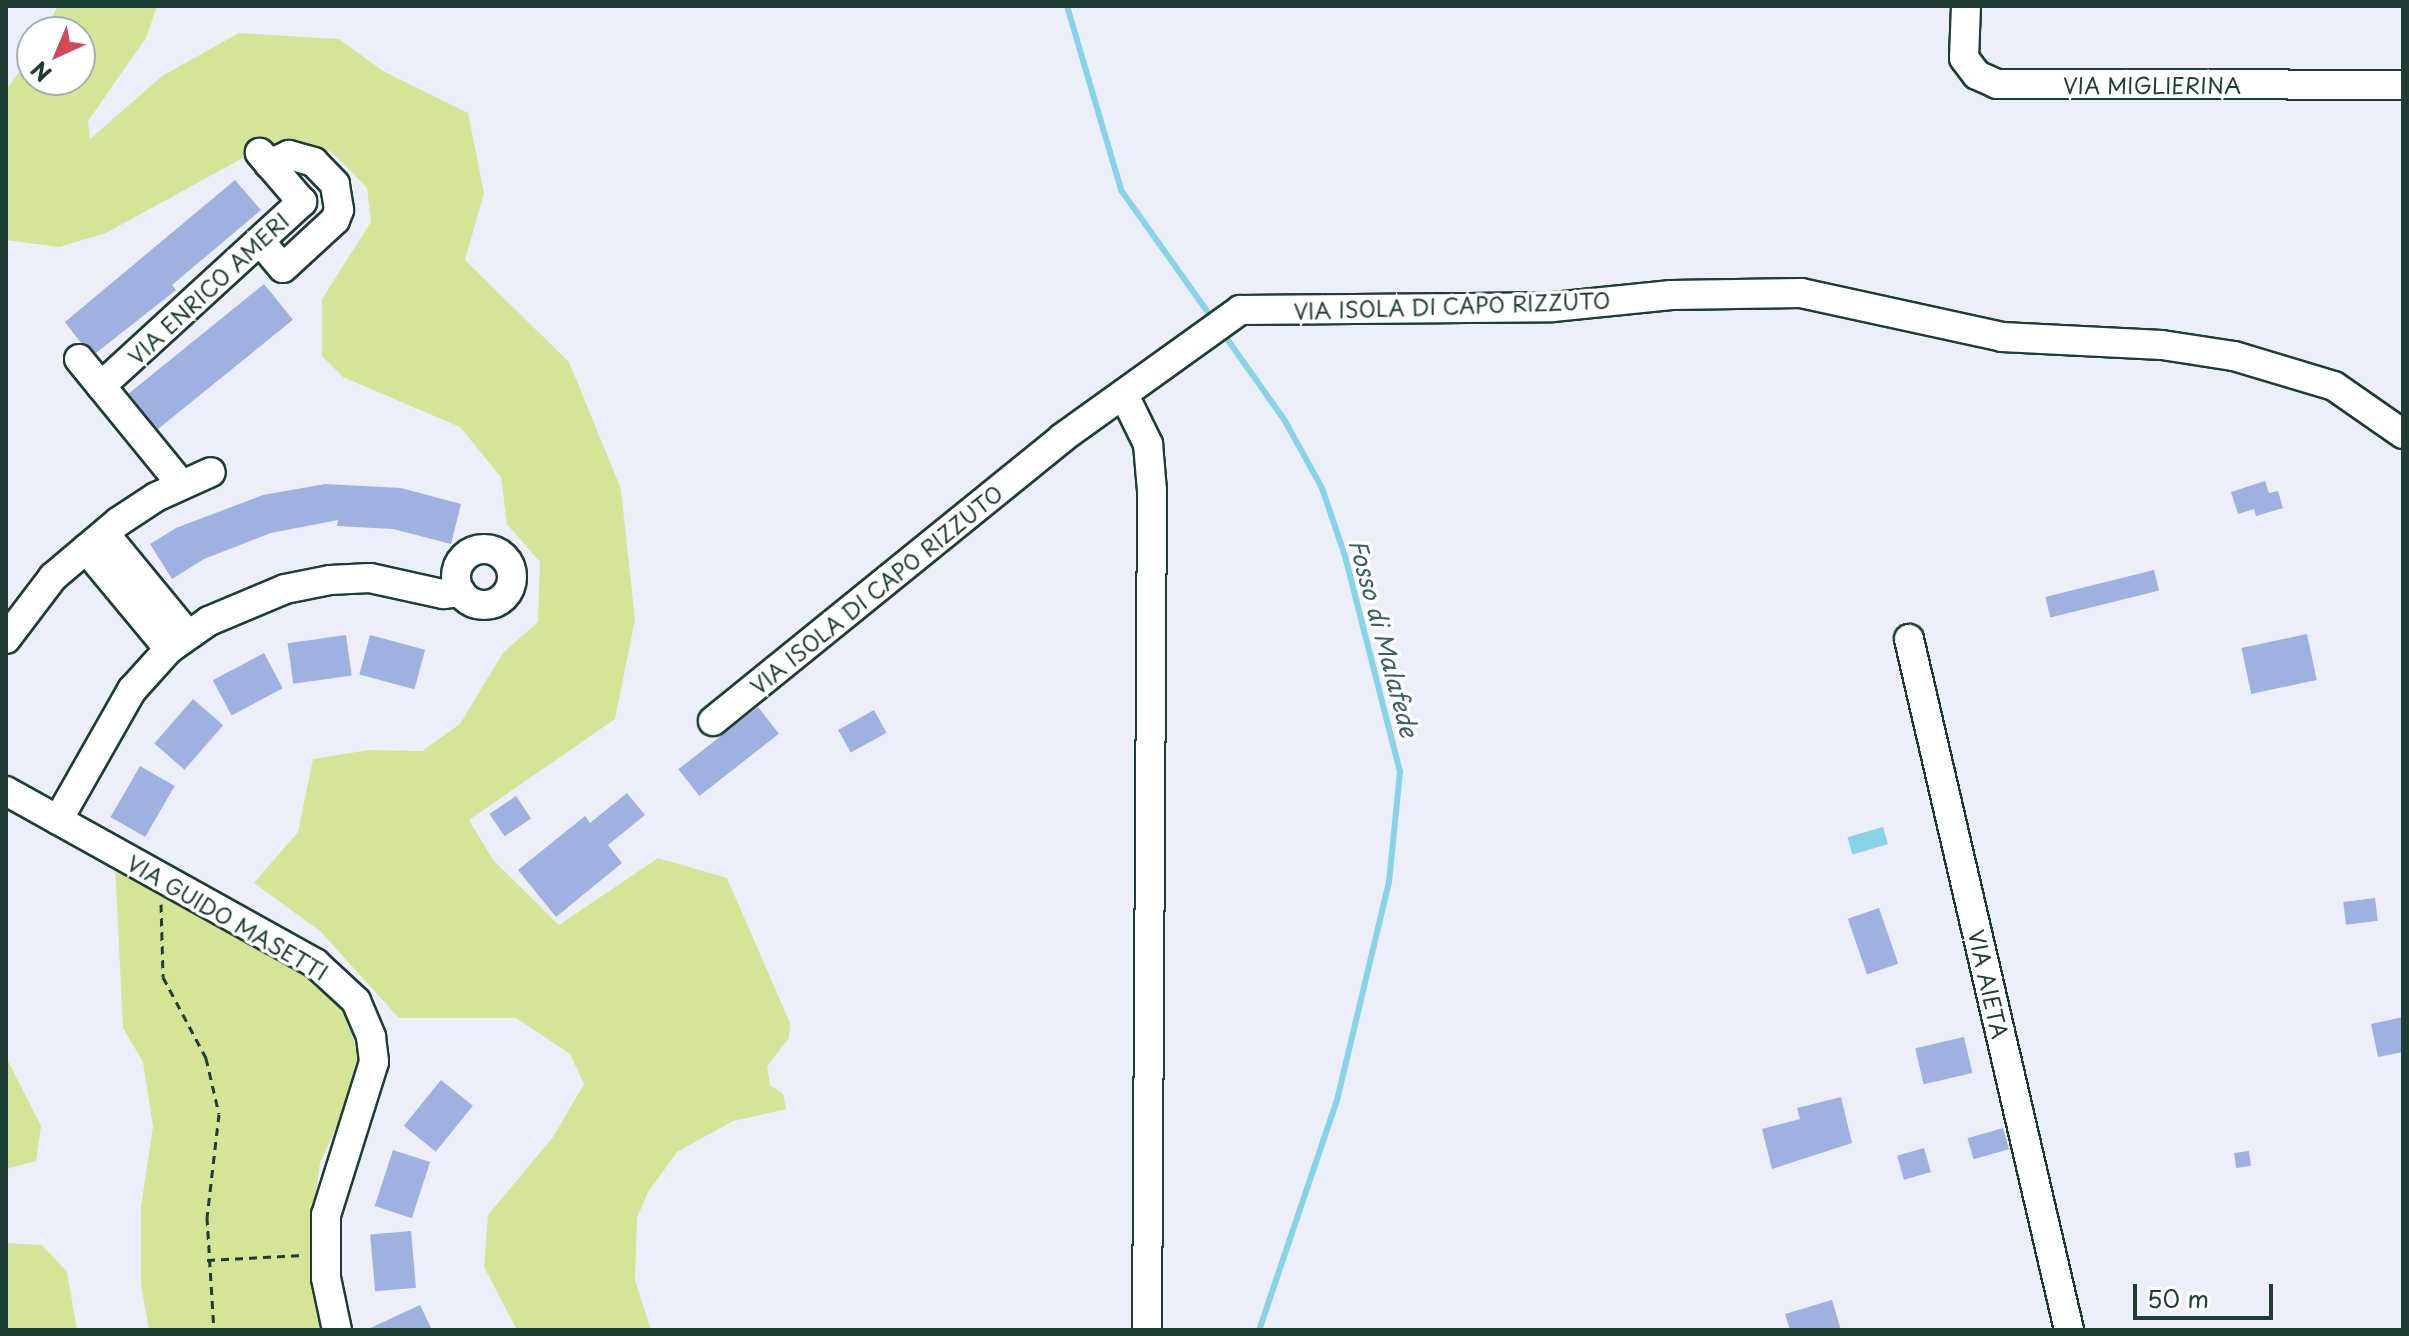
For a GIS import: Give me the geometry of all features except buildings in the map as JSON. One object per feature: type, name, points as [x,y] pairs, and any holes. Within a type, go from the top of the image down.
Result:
[{"type":"street","name":"VIA MIGLIERINA","points":[[1966,6],[1965,63],[1997,84],[2403,85]]},
{"type":"street","name":"VIA ENRICO AMERI","points":[[101,386],[302,202],[264,158],[289,155],[314,162],[335,184],[339,210],[335,220],[283,268],[260,241]]},
{"type":"street","name":"VIA ISOLA DI CAPO RIZZUTO","points":[[713,721],[1062,438],[1124,395],[1225,316],[1245,310],[1553,307],[1671,295],[1801,293],[2002,337],[2162,345],[2234,356],[2334,386],[2403,434]]},
{"type":"street","points":[[79,359],[181,484]]},
{"type":"street","points":[[1124,395],[1148,444],[1152,491],[1147,1330]]},
{"type":"street","points":[[6,639],[15,602],[96,541],[181,484],[211,472]]},
{"type":"street","points":[[96,541],[178,642]]},
{"type":"street","points":[[58,820],[132,690],[178,642],[255,600],[330,580],[370,578],[443,594],[461,592]]},
{"type":"street","name":"VIA AIETA","points":[[1909,639],[2069,1330]]},
{"type":"street","name":"VIA GUIDO MASETTI","points":[[6,791],[327,971],[363,1015],[371,1037],[372,1074],[334,1176],[325,1255],[337,1330]]},
{"type":"path","points":[[162,878],[163,977],[206,1058],[219,1114],[207,1260],[214,1330]]},
{"type":"path","points":[[207,1260],[325,1255]]},
{"type":"green space","points":[[58,6],[157,6],[146,38],[88,121],[90,139],[162,76],[239,33],[339,39],[383,71],[468,113],[484,193],[465,260],[569,362],[621,489],[635,620],[615,719],[469,820],[493,860],[559,925],[658,858],[727,878],[790,1023],[789,1038],[767,1066],[770,1085],[783,1094],[786,1109],[733,1121],[677,1152],[648,1192],[637,1218],[635,1280],[651,1330],[517,1330],[484,1267],[488,1215],[553,1137],[584,1084],[570,1054],[516,1018],[399,1018],[320,931],[254,883],[298,832],[313,759],[369,750],[422,751],[460,724],[503,653],[538,622],[540,562],[507,524],[501,477],[460,427],[343,377],[322,356],[322,299],[371,222],[367,188],[332,152],[308,147],[261,148],[106,233],[59,247],[6,240],[6,90],[16,77],[16,96],[96,96],[96,16],[53,16]]},
{"type":"green space","points":[[115,863],[342,998],[358,1055],[351,1095],[320,1163],[311,1226],[312,1286],[323,1330],[149,1330],[141,1284],[141,1207],[153,1126],[143,1062],[123,1028]]},
{"type":"green space","points":[[6,1057],[41,1126],[36,1161],[6,1169]]},
{"type":"green space","points":[[6,1243],[42,1245],[67,1272],[77,1330],[6,1330]]},
{"type":"water","points":[[1883,827],[1888,844],[1852,855],[1847,837]]},
{"type":"waterway","name":"Fosso di Malafede","points":[[1067,6],[1121,190],[1214,321]]},
{"type":"waterway","name":"Fosso di Malafede","points":[[1223,333],[1285,421],[1322,488],[1345,556],[1400,772],[1389,882],[1337,1100],[1259,1330]]}]
